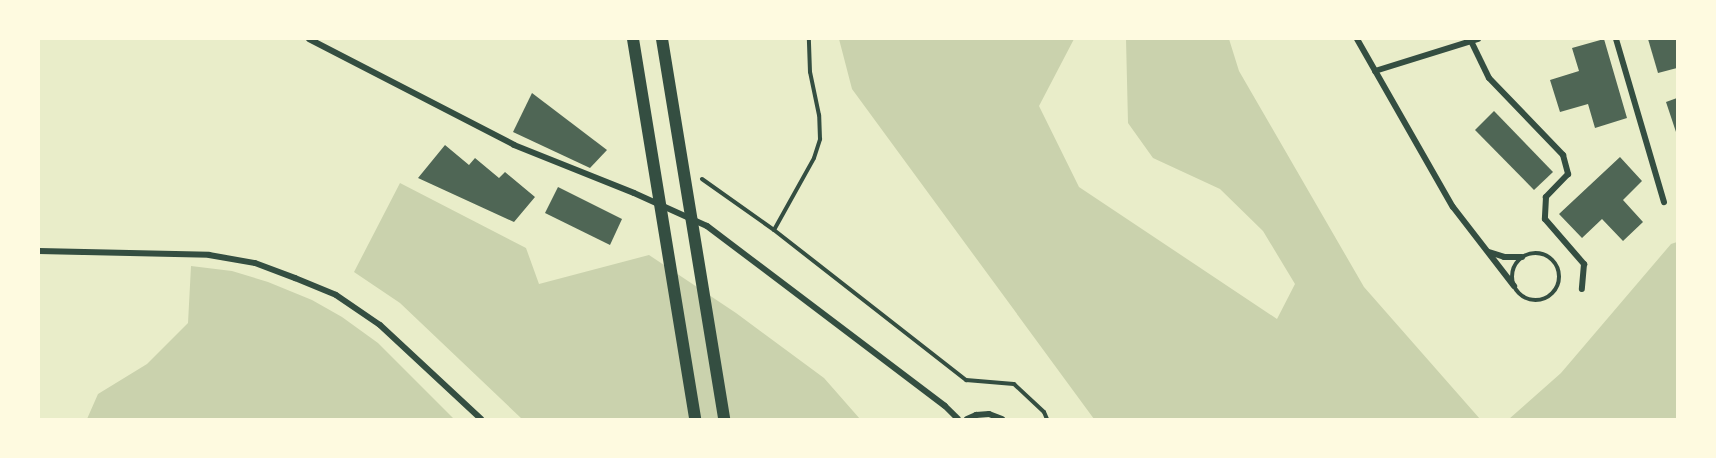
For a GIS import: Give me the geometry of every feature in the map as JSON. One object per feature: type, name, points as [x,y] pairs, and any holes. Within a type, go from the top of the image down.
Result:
[{"type":"main road","points":[[633,39],[695,419]]},
{"type":"main road","points":[[662,39],[724,419]]},
{"type":"street","points":[[309,39],[514,145],[634,193],[723,236],[945,406],[958,419]]},
{"type":"street","points":[[1357,39],[1452,207],[1514,286]]},
{"type":"street","points":[[1616,39],[1664,202]]},
{"type":"street","points":[[1375,71],[1474,40],[1489,78],[1563,155],[1568,174],[1546,196],[1545,219],[1584,264],[1582,289]]},
{"type":"street","points":[[1486,250],[1504,257],[1522,257]]},
{"type":"street","points":[[39,251],[209,255],[255,263],[295,278],[336,295],[380,325],[481,419]]},
{"type":"street","points":[[967,419],[976,415],[989,414],[1002,419]]},
{"type":"lane","points":[[1538,253],[1553,259],[1558,266],[1560,282],[1552,295],[1538,301],[1524,297],[1514,286],[1513,270],[1522,257],[1538,253]]},
{"type":"path","points":[[774,230],[814,158],[820,139],[819,115],[810,72],[809,39]]},
{"type":"path","points":[[697,175],[774,230],[966,380],[1014,384],[1044,412],[1047,419]]},
{"type":"green space","points":[[839,39],[1074,39],[1039,106],[1079,187],[1277,319],[1295,284],[1263,231],[1220,189],[1153,158],[1128,123],[1126,39],[1229,39],[1239,71],[1364,287],[1480,419],[1094,419],[852,89]]},
{"type":"green space","points":[[400,183],[526,248],[539,284],[649,255],[736,313],[824,378],[860,419],[522,419],[400,303],[354,272]]},
{"type":"green space","points":[[1677,242],[1677,419],[1509,419],[1561,373],[1671,244]]},
{"type":"green space","points":[[191,266],[232,271],[268,282],[312,300],[342,317],[378,343],[454,419],[87,419],[98,394],[147,364],[188,323]]},
{"type":"building","points":[[1604,39],[1627,118],[1595,128],[1588,104],[1560,112],[1550,80],[1579,71],[1572,48]]},
{"type":"building","points":[[1648,39],[1677,39],[1677,68],[1658,73]]},
{"type":"building","points":[[532,93],[607,150],[590,168],[513,132]]},
{"type":"building","points":[[1677,98],[1677,135],[1666,102]]},
{"type":"building","points":[[1494,111],[1553,172],[1534,190],[1475,130]]},
{"type":"building","points":[[445,145],[469,165],[475,158],[499,178],[505,172],[535,197],[514,222],[418,178]]},
{"type":"building","points":[[1620,157],[1642,181],[1623,200],[1643,222],[1623,241],[1602,219],[1582,238],[1559,214]]},
{"type":"building","points":[[558,187],[622,219],[610,245],[545,213]]}]
